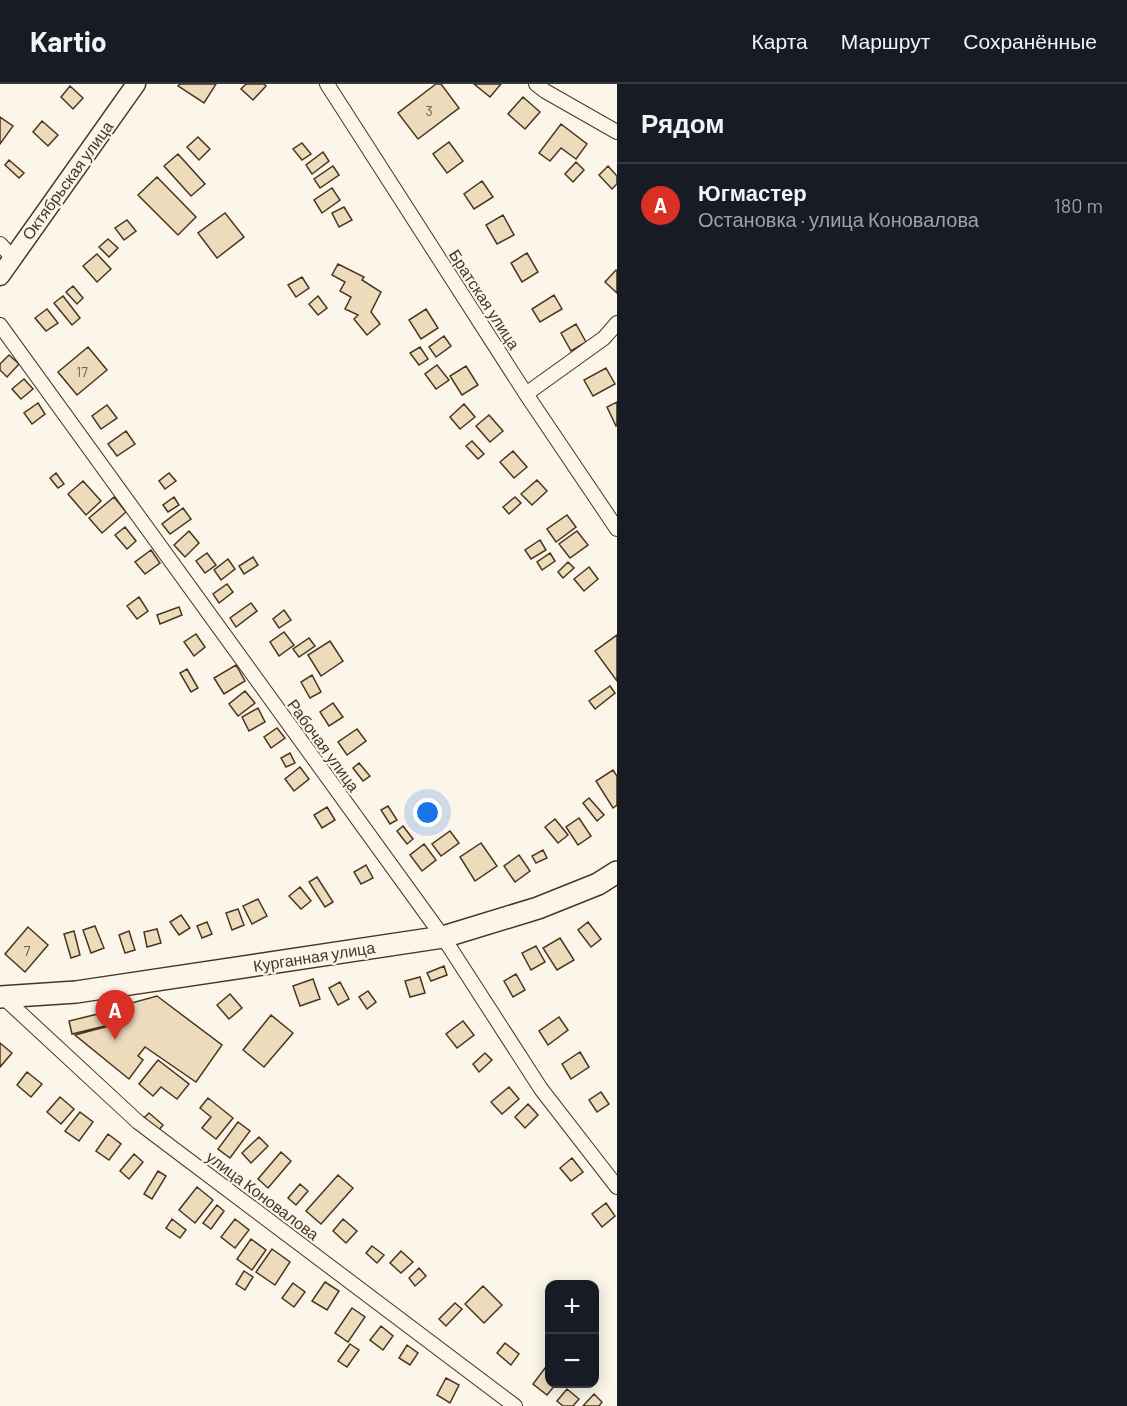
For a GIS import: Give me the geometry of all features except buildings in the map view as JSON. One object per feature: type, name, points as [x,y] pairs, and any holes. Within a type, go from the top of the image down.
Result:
[{"type":"main road","name":"Курганная улица","points":[[2,997],[76,992],[443,937],[538,908],[598,884],[617,872]]},
{"type":"street","name":"Октябрьская улица","points":[[0,276],[6,251],[136,84]]},
{"type":"street","name":"Братская улица","points":[[327,84],[526,394],[617,530]]},
{"type":"street","points":[[536,84],[617,132]]},
{"type":"street","points":[[526,394],[604,338],[617,323]]},
{"type":"street","name":"Рабочая улица","points":[[0,325],[443,937],[541,1089],[617,1187]]},
{"type":"street","name":"улица Коновалова","points":[[2,997],[138,1122],[515,1406]]},
{"type":"place","name":"Югмастер","points":[[115,1040]]}]
